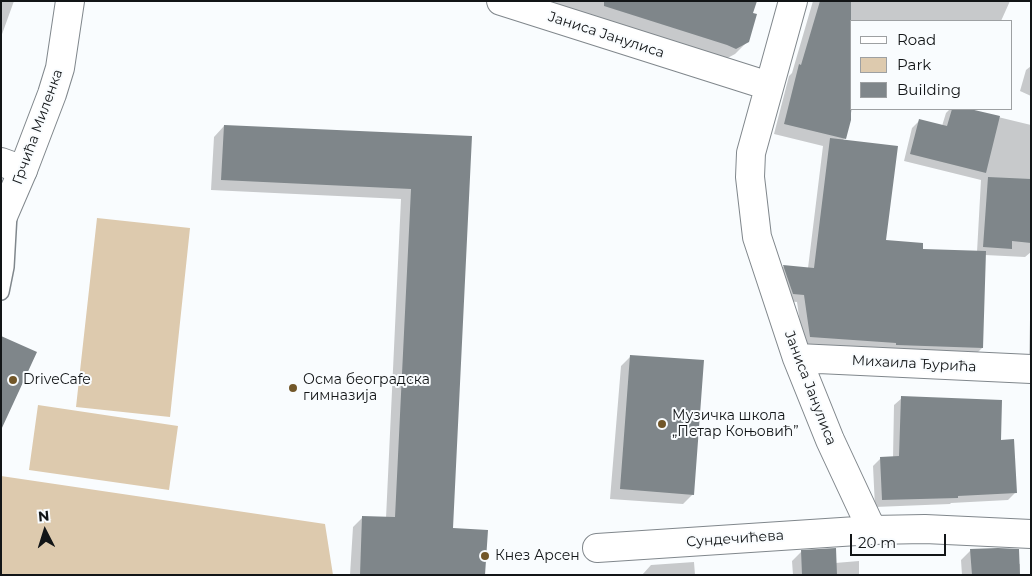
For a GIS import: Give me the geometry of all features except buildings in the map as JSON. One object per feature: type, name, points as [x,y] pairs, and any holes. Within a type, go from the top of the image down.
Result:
[{"type":"street","name":"Грчића Миленка","points":[[5,213],[12,166],[60,68],[70,1]]},
{"type":"street","name":"Јаниса Јанулиса","points":[[501,1],[768,86]]},
{"type":"street","name":"Јаниса Јанулиса","points":[[793,1],[751,153],[750,177],[757,237],[797,358],[830,440],[872,530]]},
{"type":"street","name":"Михаила Ђурића","points":[[797,358],[1031,369]]},
{"type":"street","points":[[872,530],[925,529],[1031,534]]},
{"type":"street","name":"Сундечићева","points":[[597,548],[872,530]]},
{"type":"lane","points":[[1,292],[6,268],[5,213]]},
{"type":"green space","points":[[97,218],[190,228],[170,417],[76,407]]},
{"type":"green space","points":[[38,405],[178,426],[169,490],[29,470]]},
{"type":"green space","points":[[1,476],[325,524],[333,575],[1,575]]},
{"type":"place","name":"DriveCafe","points":[[13,380]]},
{"type":"place","name":"Осма београдска гимназија","points":[[293,388]]},
{"type":"place","name":"Музичка школа „Петар Коњовић”","points":[[662,424]]},
{"type":"place","name":"Кнез Арсен","points":[[485,556]]}]
